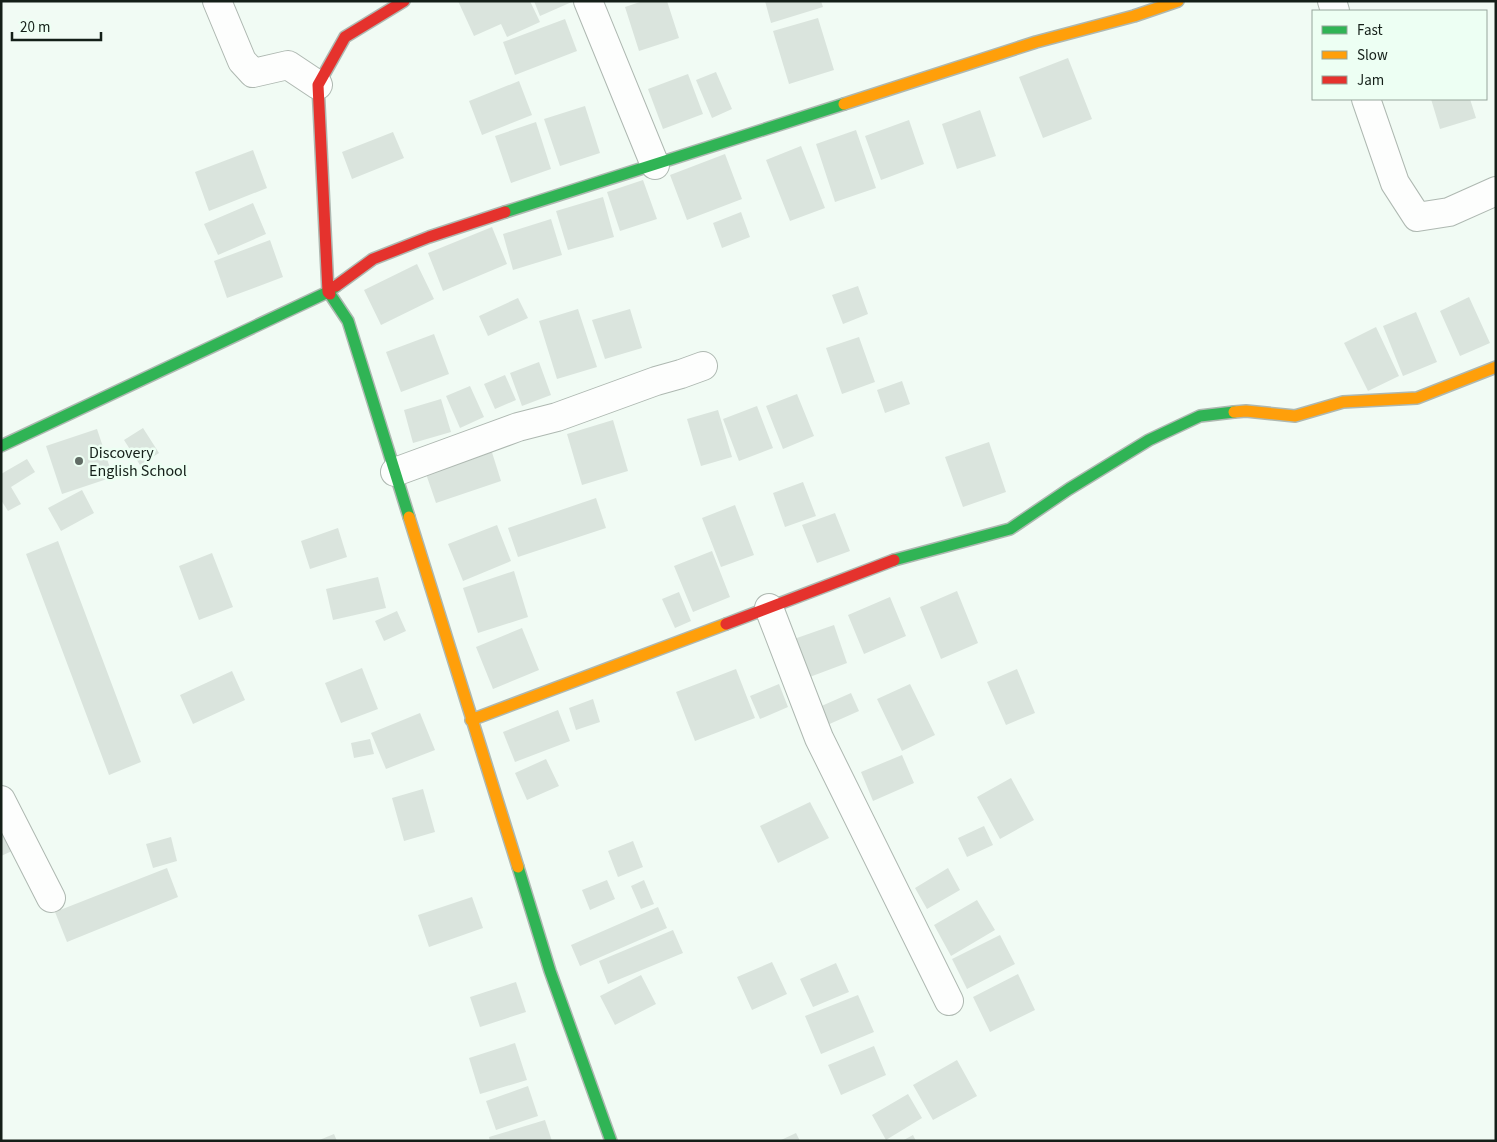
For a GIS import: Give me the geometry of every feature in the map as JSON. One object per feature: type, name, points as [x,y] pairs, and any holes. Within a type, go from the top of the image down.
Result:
[{"type":"street","points":[[217,1],[242,61],[253,73],[288,65],[318,85]]},
{"type":"street","points":[[588,1],[655,165]]},
{"type":"street","points":[[1,446],[328,292],[373,259],[428,238],[602,180],[655,165],[1036,42],[1134,16],[1178,1]]},
{"type":"street","points":[[388,6],[346,37],[318,85],[328,292],[348,321],[550,971],[611,1141]]},
{"type":"street","points":[[1366,100],[1395,183],[1417,217],[1449,212],[1496,191]]},
{"type":"street","points":[[394,472],[518,427],[557,417],[703,366]]},
{"type":"street","points":[[471,720],[883,563],[1010,528],[1069,488],[1149,440],[1200,416],[1246,411],[1295,416],[1343,402],[1418,398],[1496,367]]},
{"type":"street","points":[[769,608],[819,738],[949,1001]]},
{"type":"street","points":[[1,800],[51,898]]},
{"type":"building","points":[[458,1],[530,1],[540,22],[507,37],[501,24],[474,36]]},
{"type":"building","points":[[534,1],[574,1],[540,16]]},
{"type":"building","points":[[643,1],[667,1],[679,38],[639,51],[625,7]]},
{"type":"building","points":[[765,1],[821,1],[823,7],[771,23]]},
{"type":"building","points":[[818,18],[834,70],[789,84],[773,31]]},
{"type":"building","points":[[565,19],[577,51],[515,75],[503,42]]},
{"type":"building","points":[[1068,58],[1092,119],[1043,138],[1019,77]]},
{"type":"building","points":[[716,72],[732,109],[712,118],[696,80]]},
{"type":"building","points":[[688,74],[703,114],[663,129],[648,89]]},
{"type":"building","points":[[519,81],[532,115],[482,135],[469,101]]},
{"type":"building","points":[[1431,100],[1470,100],[1476,118],[1440,129]]},
{"type":"building","points":[[585,106],[600,153],[560,166],[544,119]]},
{"type":"building","points":[[980,110],[996,156],[957,169],[942,124]]},
{"type":"building","points":[[909,120],[924,164],[881,180],[865,136]]},
{"type":"building","points":[[536,122],[551,169],[511,183],[495,136]]},
{"type":"building","points":[[856,130],[876,188],[835,202],[816,144]]},
{"type":"building","points":[[393,132],[404,158],[352,179],[342,152]]},
{"type":"building","points":[[801,146],[825,208],[790,221],[766,160]]},
{"type":"building","points":[[253,150],[267,188],[209,211],[195,172]]},
{"type":"building","points":[[725,154],[742,199],[687,220],[670,175]]},
{"type":"building","points":[[643,180],[657,219],[620,231],[607,192]]},
{"type":"building","points":[[603,197],[614,237],[568,250],[556,211]]},
{"type":"building","points":[[253,203],[266,234],[218,255],[204,224]]},
{"type":"building","points":[[741,212],[750,237],[722,248],[713,223]]},
{"type":"building","points":[[551,219],[562,255],[513,270],[503,234]]},
{"type":"building","points":[[492,227],[507,264],[443,291],[428,253]]},
{"type":"building","points":[[270,240],[283,277],[227,298],[214,261]]},
{"type":"building","points":[[417,264],[434,299],[381,325],[364,290]]},
{"type":"building","points":[[858,286],[868,314],[843,324],[832,295]]},
{"type":"building","points":[[1469,297],[1490,343],[1460,356],[1440,311]]},
{"type":"building","points":[[518,298],[528,318],[488,336],[479,316]]},
{"type":"building","points":[[578,309],[597,367],[557,379],[539,321]]},
{"type":"building","points":[[630,309],[642,348],[605,359],[592,320]]},
{"type":"building","points":[[1416,312],[1437,362],[1403,376],[1383,326]]},
{"type":"building","points":[[1376,327],[1399,376],[1368,391],[1344,343]]},
{"type":"building","points":[[434,334],[449,374],[401,392],[386,352]]},
{"type":"building","points":[[859,337],[875,382],[842,394],[826,348]]},
{"type":"building","points":[[539,362],[551,395],[522,406],[510,373]]},
{"type":"building","points":[[505,375],[516,400],[495,409],[484,384]]},
{"type":"building","points":[[902,381],[910,404],[885,413],[877,390]]},
{"type":"building","points":[[470,386],[484,417],[460,428],[446,396]]},
{"type":"building","points":[[797,394],[814,436],[783,449],[766,406]]},
{"type":"building","points":[[441,399],[451,432],[413,443],[404,410]]},
{"type":"building","points":[[757,406],[773,448],[739,461],[723,419]]},
{"type":"building","points":[[718,410],[732,457],[701,466],[687,419]]},
{"type":"building","points":[[613,420],[628,471],[582,485],[567,434]]},
{"type":"building","name":"Discovery English School","points":[[143,428],[159,453],[140,465],[124,440]]},
{"type":"building","name":"Discovery English School","points":[[97,429],[113,477],[62,494],[46,446]]},
{"type":"building","points":[[989,442],[1006,492],[963,507],[945,457]]},
{"type":"building","points":[[490,446],[501,481],[436,503],[424,468]]},
{"type":"building","points":[[27,459],[35,472],[11,487],[21,504],[8,511],[1,500],[1,474]]},
{"type":"building","points":[[803,482],[816,516],[785,527],[773,493]]},
{"type":"building","points":[[82,490],[94,513],[61,531],[48,508]]},
{"type":"building","points":[[596,498],[606,528],[518,557],[508,528]]},
{"type":"building","points":[[735,505],[754,555],[721,567],[702,518]]},
{"type":"building","points":[[835,513],[850,551],[817,563],[802,525]]},
{"type":"building","points":[[497,525],[511,561],[463,581],[448,544]]},
{"type":"building","points":[[338,528],[347,557],[310,569],[301,541]]},
{"type":"building","points":[[58,541],[141,762],[109,775],[26,554]]},
{"type":"building","points":[[712,551],[730,597],[693,612],[674,566]]},
{"type":"building","points":[[212,553],[233,607],[199,620],[179,566]]},
{"type":"building","points":[[514,571],[528,617],[478,633],[463,588]]},
{"type":"building","points":[[378,577],[386,608],[333,620],[326,589]]},
{"type":"building","points":[[957,591],[978,643],[941,659],[920,607]]},
{"type":"building","points":[[679,592],[691,621],[675,628],[662,599]]},
{"type":"building","points":[[890,597],[906,636],[864,654],[848,615]]},
{"type":"building","points":[[397,611],[406,631],[384,641],[375,621]]},
{"type":"building","points":[[834,625],[847,663],[807,678],[794,639]]},
{"type":"building","points":[[522,628],[539,670],[493,689],[476,647]]},
{"type":"building","points":[[362,668],[378,709],[341,723],[325,683]]},
{"type":"building","points":[[736,669],[755,718],[695,741],[676,692]]},
{"type":"building","points":[[1017,669],[1035,713],[1006,725],[987,682]]},
{"type":"building","points":[[232,671],[245,700],[193,724],[180,695]]},
{"type":"building","points":[[779,684],[788,707],[760,719],[750,696]]},
{"type":"building","points":[[910,684],[935,735],[902,751],[877,699]]},
{"type":"building","points":[[851,693],[859,711],[825,726],[817,708]]},
{"type":"building","points":[[593,699],[600,722],[576,730],[569,708]]},
{"type":"building","points":[[558,710],[570,741],[515,762],[503,732]]},
{"type":"building","points":[[420,713],[435,750],[386,769],[371,733]]},
{"type":"building","points":[[370,739],[374,754],[354,758],[351,743]]},
{"type":"building","points":[[902,755],[914,783],[873,801],[861,772]]},
{"type":"building","points":[[546,759],[559,786],[527,800],[515,773]]},
{"type":"building","points":[[1011,778],[1034,820],[1000,839],[977,797]]},
{"type":"building","points":[[423,789],[435,832],[404,841],[392,798]]},
{"type":"building","points":[[810,802],[829,838],[778,863],[760,826]]},
{"type":"building","points":[[984,826],[993,845],[967,857],[958,838]]},
{"type":"building","points":[[1,830],[12,851],[1,856]]},
{"type":"building","points":[[171,837],[177,861],[153,868],[146,844]]},
{"type":"building","points":[[633,841],[643,867],[618,877],[608,851]]},
{"type":"building","points":[[167,868],[178,897],[67,942],[55,912]]},
{"type":"building","points":[[948,868],[960,890],[927,909],[915,888]]},
{"type":"building","points":[[607,880],[615,899],[590,910],[582,890]]},
{"type":"building","points":[[644,880],[654,904],[641,909],[631,886]]},
{"type":"building","points":[[472,897],[483,928],[429,947],[418,915]]},
{"type":"building","points":[[977,900],[995,930],[951,956],[934,925]]},
{"type":"building","points":[[658,907],[667,928],[580,966],[571,945]]},
{"type":"building","points":[[673,930],[683,953],[608,984],[599,961]]},
{"type":"building","points":[[1000,935],[1015,964],[967,989],[952,959]]},
{"type":"building","points":[[772,962],[787,994],[752,1010],[737,977]]},
{"type":"building","points":[[836,963],[849,992],[813,1007],[800,979]]},
{"type":"building","points":[[1018,974],[1035,1010],[990,1032],[973,997]]},
{"type":"building","points":[[641,975],[656,1004],[615,1025],[600,996]]},
{"type":"building","points":[[516,982],[526,1012],[480,1027],[470,997]]},
{"type":"building","points":[[858,995],[874,1032],[821,1054],[805,1016]]},
{"type":"building","points":[[515,1043],[527,1080],[480,1094],[469,1058]]},
{"type":"building","points":[[874,1046],[886,1075],[841,1095],[828,1065]]},
{"type":"building","points":[[957,1060],[977,1096],[933,1120],[913,1085]]},
{"type":"building","points":[[528,1086],[538,1116],[496,1130],[486,1101]]},
{"type":"building","points":[[908,1094],[922,1118],[886,1140],[872,1115]]},
{"type":"building","points":[[545,1120],[552,1141],[490,1141],[489,1137]]},
{"type":"building","points":[[796,1133],[800,1141],[779,1141]]},
{"type":"building","points":[[334,1134],[337,1141],[317,1141]]},
{"type":"building","points":[[913,1135],[916,1141],[902,1141]]},
{"type":"traffic: fast","points":[[505,212],[844,104]]},
{"type":"traffic: fast","points":[[1,446],[328,292],[336,286]]},
{"type":"traffic: fast","points":[[330,294],[348,321],[409,517]]},
{"type":"traffic: fast","points":[[894,560],[1010,529],[1069,489],[1149,440],[1200,416],[1234,412]]},
{"type":"traffic: fast","points":[[518,867],[550,971],[611,1141]]},
{"type":"traffic: slow","points":[[844,104],[1036,42],[1134,16],[1178,1]]},
{"type":"traffic: slow","points":[[1234,412],[1246,411],[1295,416],[1343,402],[1417,398],[1496,367]]},
{"type":"traffic: slow","points":[[409,517],[518,867]]},
{"type":"traffic: slow","points":[[471,720],[726,624]]},
{"type":"traffic: jam","points":[[330,294],[328,292],[318,85],[345,37],[404,1]]},
{"type":"traffic: jam","points":[[336,286],[373,259],[429,237],[505,212]]},
{"type":"traffic: jam","points":[[726,624],[894,560]]},
{"type":"place","name":"Discovery English School","points":[[79,461]]}]
